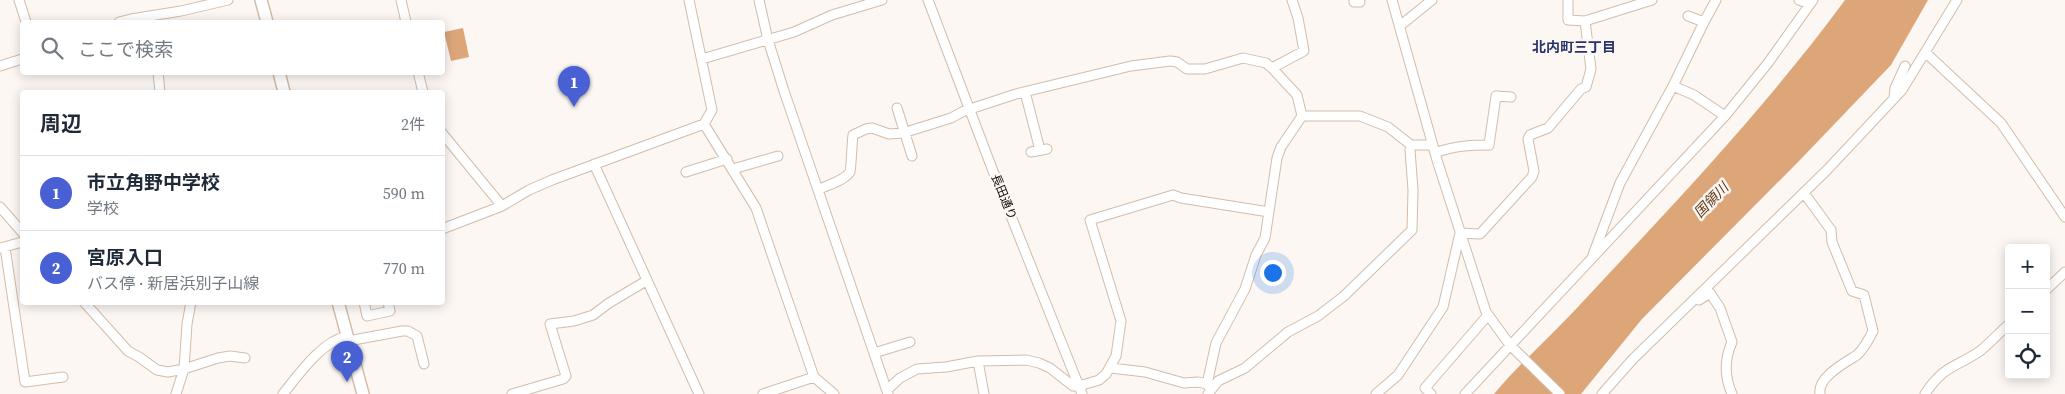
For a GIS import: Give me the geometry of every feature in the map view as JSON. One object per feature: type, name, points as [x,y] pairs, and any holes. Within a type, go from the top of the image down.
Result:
[{"type":"main road","points":[[264,1],[266,20]]},
{"type":"main road","points":[[280,75],[284,90]]},
{"type":"main road","points":[[339,305],[363,394]]},
{"type":"street","points":[[19,0],[25,20]]},
{"type":"street","points":[[150,19],[228,0]]},
{"type":"street","points":[[401,0],[406,20]]},
{"type":"street","points":[[445,229],[502,206],[529,190],[552,180],[704,124],[712,110],[689,0]]},
{"type":"street","points":[[759,0],[768,40],[887,392],[900,378],[917,369],[946,367],[978,361],[1026,360],[1050,368],[1081,390],[1099,380],[1111,368],[1120,340],[1121,320],[1090,220],[1174,195],[1181,198],[1270,212]]},
{"type":"street","points":[[702,59],[794,32],[832,15],[882,0]]},
{"type":"street","name":"長田通り","points":[[928,0],[993,171],[1081,390]]},
{"type":"street","points":[[1272,68],[1304,52],[1298,18],[1292,0]]},
{"type":"street","points":[[1392,0],[1401,25],[1434,149],[1488,315],[1512,347],[1560,394]]},
{"type":"street","points":[[1401,25],[1432,0]]},
{"type":"street","points":[[1568,0],[1568,20],[1585,21],[1652,0]]},
{"type":"street","points":[[1592,258],[1620,183],[1673,86],[1716,0]]},
{"type":"street","points":[[1465,394],[1512,347],[1592,258],[1725,116],[1768,64],[1812,2],[1799,0]]},
{"type":"street","points":[[1602,394],[1633,359],[1804,193],[1902,90],[1957,0]]},
{"type":"street","points":[[1688,16],[1704,22]]},
{"type":"street","points":[[1460,233],[1480,234],[1532,177],[1534,172],[1528,139],[1530,135],[1548,128],[1581,88],[1586,87],[1591,69],[1585,21]]},
{"type":"street","points":[[1926,52],[2001,123],[2065,217]]},
{"type":"street","points":[[818,190],[841,179],[850,171],[851,148],[855,133],[872,128],[889,134],[903,133],[1025,92],[1131,66],[1170,61],[1177,62],[1187,69],[1205,69],[1243,58],[1266,64],[1272,68],[1296,95],[1302,116],[1277,158],[1265,238],[1256,255],[1245,289],[1216,342],[1210,390]]},
{"type":"street","points":[[0,66],[20,60]]},
{"type":"street","points":[[1894,98],[1905,66]]},
{"type":"street","points":[[158,75],[160,90]]},
{"type":"street","points":[[419,75],[422,90]]},
{"type":"street","points":[[1673,86],[1694,95],[1725,116]]},
{"type":"street","points":[[1025,92],[1029,124],[1039,150]]},
{"type":"street","points":[[1302,116],[1360,116],[1388,126],[1411,145],[1434,149],[1468,145],[1489,145],[1496,96],[1511,97]]},
{"type":"street","points":[[897,108],[903,133],[912,156]]},
{"type":"street","points":[[704,124],[756,208],[814,377],[834,394]]},
{"type":"street","points":[[445,137],[502,206]]},
{"type":"street","points":[[1210,390],[1218,382],[1254,362],[1288,332],[1318,316],[1344,296],[1412,230],[1411,145]]},
{"type":"street","points":[[733,169],[778,156]]},
{"type":"street","points":[[686,172],[727,160]]},
{"type":"street","points":[[594,164],[699,394]]},
{"type":"street","points":[[1804,193],[1831,230],[1832,242],[1852,291],[1864,295],[1873,332],[1858,354],[1844,361],[1831,372],[1820,387],[1820,394]]},
{"type":"street","points":[[0,207],[20,230]]},
{"type":"street","points":[[1376,394],[1398,375],[1443,307],[1460,233]]},
{"type":"street","points":[[20,243],[3,247],[25,382],[63,377]]},
{"type":"street","points":[[2047,289],[2065,272]]},
{"type":"street","points":[[512,394],[566,376],[550,324],[574,322],[593,315],[646,281]]},
{"type":"street","points":[[1690,304],[1710,293],[1720,308],[1732,342],[1725,358],[1725,367],[1732,394]]},
{"type":"street","points":[[87,305],[128,351],[139,356],[157,370],[168,372],[184,369],[230,356],[245,358]]},
{"type":"street","points":[[176,394],[184,369],[187,324],[190,305]]},
{"type":"street","points":[[365,305],[367,316],[390,311],[389,305]]},
{"type":"street","points":[[1431,394],[1425,388],[1488,315]]},
{"type":"street","points":[[1925,394],[1933,382],[1946,369],[1980,351],[2005,328]]},
{"type":"street","points":[[283,394],[313,358],[340,337],[348,338],[408,331],[417,336],[424,364]]},
{"type":"street","points":[[874,353],[910,342]]},
{"type":"street","points":[[978,361],[984,394]]},
{"type":"street","points":[[1111,368],[1145,372],[1184,383],[1198,382],[1210,390]]},
{"type":"street","points":[[763,394],[814,377]]},
{"type":"water","name":"国領川","points":[[1845,0],[1928,0],[1891,65],[1799,161],[1642,319],[1581,394],[1494,394],[1646,234],[1749,120]]},
{"type":"water","points":[[463,28],[469,57],[451,61],[445,32]]},
{"type":"place","name":"市立角野中学校","points":[[574,107]]},
{"type":"place","name":"宮原入口","points":[[347,382]]},
{"type":"district","name":"北内町三丁目","points":[[1574,47]]}]
